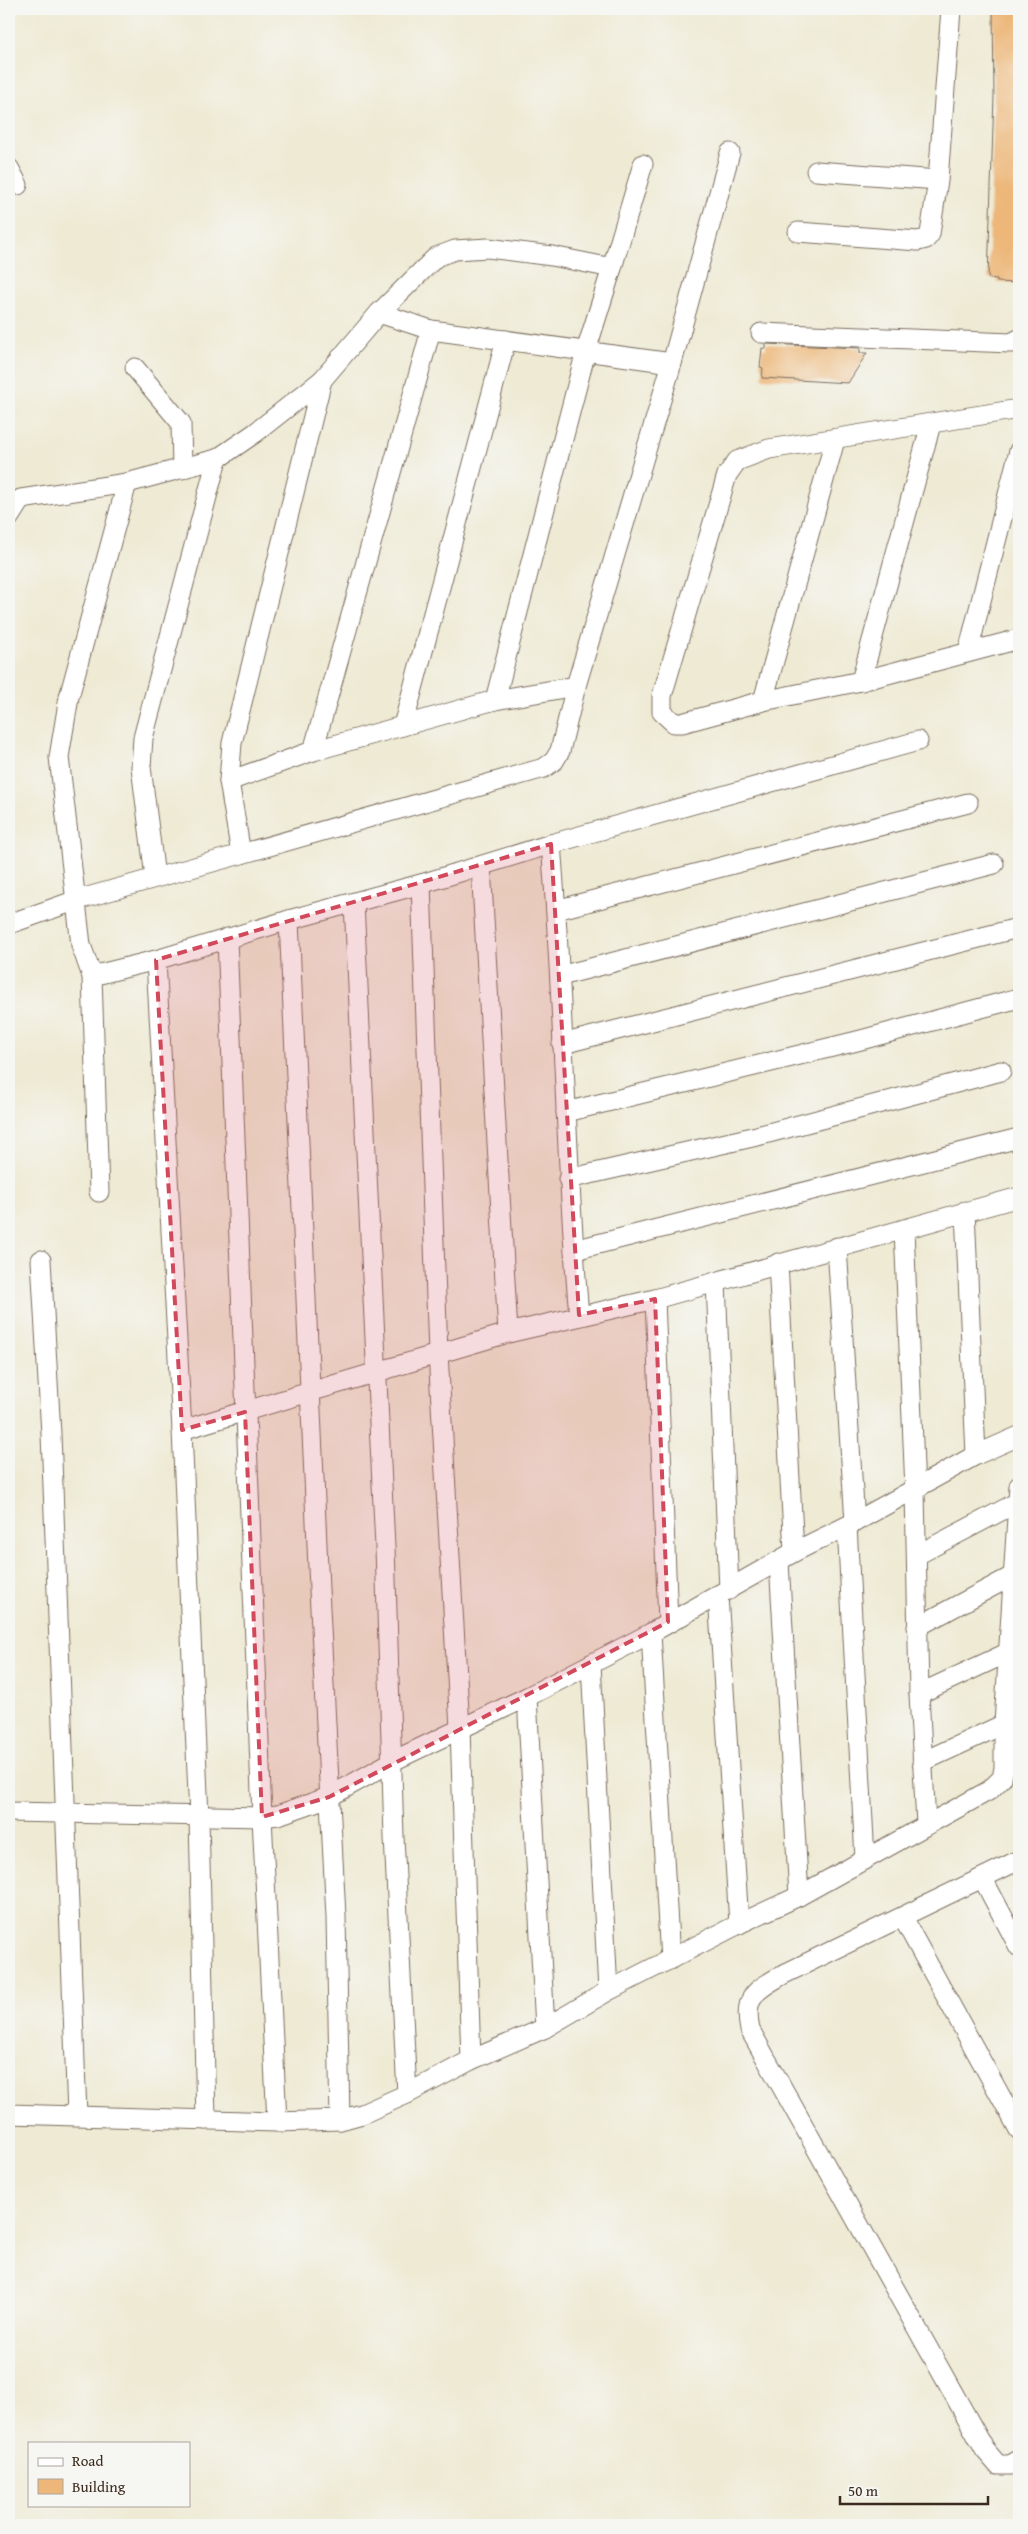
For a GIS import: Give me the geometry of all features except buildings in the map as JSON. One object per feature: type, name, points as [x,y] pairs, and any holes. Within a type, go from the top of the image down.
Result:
[{"type":"street","points":[[798,232],[918,241],[926,239],[933,225],[938,180],[950,9]]},
{"type":"street","points":[[9,924],[78,900],[155,877],[544,768],[554,761],[560,751],[576,686],[672,363],[730,154]]},
{"type":"street","points":[[495,700],[586,351],[643,164]]},
{"type":"street","points":[[9,168],[18,185]]},
{"type":"street","points":[[816,171],[938,180]]},
{"type":"street","points":[[9,518],[15,500],[126,482],[216,460],[268,423],[322,380],[379,314],[436,256],[455,250],[488,248],[552,256],[612,268]]},
{"type":"street","points":[[379,314],[431,330],[672,363]]},
{"type":"street","points":[[313,752],[431,330]]},
{"type":"street","points":[[761,333],[1011,343],[1019,339]]},
{"type":"street","points":[[403,726],[506,340]]},
{"type":"street","points":[[135,368],[181,423],[183,439],[182,469]]},
{"type":"street","points":[[241,854],[228,781],[232,743],[322,380]]},
{"type":"street","points":[[1019,409],[835,440],[768,449],[737,461],[727,475],[662,696],[662,712],[674,723],[861,680],[1019,639]]},
{"type":"street","points":[[861,680],[931,424]]},
{"type":"street","points":[[763,701],[835,440]]},
{"type":"street","points":[[968,652],[1019,451]]},
{"type":"street","points":[[155,877],[141,767],[143,738],[216,460]]},
{"type":"street","points":[[99,1192],[92,976],[81,945],[78,900],[59,757],[69,697],[126,482]]},
{"type":"street","points":[[228,781],[313,752],[495,700],[576,686]]},
{"type":"street","points":[[92,976],[156,960],[289,920],[421,884],[550,844],[918,741]]},
{"type":"street","points":[[556,910],[968,803]]},
{"type":"street","points":[[550,844],[560,976],[568,1179],[580,1315]]},
{"type":"street","points":[[560,976],[994,864]]},
{"type":"street","points":[[481,866],[508,1332]]},
{"type":"street","points":[[421,884],[438,1353],[460,1728],[471,2060]]},
{"type":"street","points":[[354,903],[386,1547],[394,1838],[407,2094]]},
{"type":"street","points":[[289,920],[336,1917],[340,2120]]},
{"type":"street","points":[[562,1044],[1014,929]]},
{"type":"street","points":[[227,938],[262,1817],[277,2122]]},
{"type":"street","points":[[156,960],[182,1430],[199,1817],[206,2120]]},
{"type":"street","points":[[566,1112],[857,1041],[1019,998]]},
{"type":"street","points":[[568,1179],[757,1136],[1000,1071]]},
{"type":"street","points":[[574,1250],[1019,1138]]},
{"type":"street","points":[[182,1430],[246,1412],[376,1370],[508,1332],[655,1299],[1019,1197]]},
{"type":"street","points":[[965,1211],[976,1455]]},
{"type":"street","points":[[904,1229],[915,1490],[919,1694],[926,1824]]},
{"type":"street","points":[[837,1247],[865,1859]]},
{"type":"street","points":[[41,1260],[51,1434],[64,1815],[77,2114]]},
{"type":"street","points":[[778,1263],[786,1557],[799,1896]]},
{"type":"street","points":[[716,1282],[723,1592],[739,1924]]},
{"type":"street","points":[[655,1299],[668,1622]]},
{"type":"street","points":[[9,1812],[64,1815],[199,1817],[262,1817],[278,1815],[329,1796],[393,1761],[527,1697],[651,1633],[786,1557],[915,1490],[976,1455],[1019,1436]]},
{"type":"street","points":[[917,1555],[1019,1494]]},
{"type":"street","points":[[9,2104],[9,2114],[77,2114],[206,2120],[277,2122],[340,2120],[362,2114],[407,2094],[471,2060],[545,2028],[608,1991],[739,1924],[799,1896],[990,1790],[1002,1778],[1019,1494]]},
{"type":"street","points":[[917,1627],[1014,1575]]},
{"type":"street","points":[[651,1633],[670,1960]]},
{"type":"street","points":[[919,1694],[1009,1652]]},
{"type":"street","points":[[590,1664],[608,1991]]},
{"type":"street","points":[[527,1697],[545,2028]]},
{"type":"street","points":[[922,1762],[1004,1724]]},
{"type":"street","points":[[1019,1860],[903,1918],[782,1975],[759,1989],[749,2000],[746,2013],[750,2030],[985,2450],[998,2465],[1010,2465],[1019,2460]]},
{"type":"street","points":[[983,1879],[1019,1947]]},
{"type":"street","points":[[903,1918],[1019,2130]]},
{"type":"highlighted area","points":[[551,844],[579,1315],[655,1299],[668,1622],[329,1797],[262,1817],[245,1412],[182,1430],[156,960]]}]
